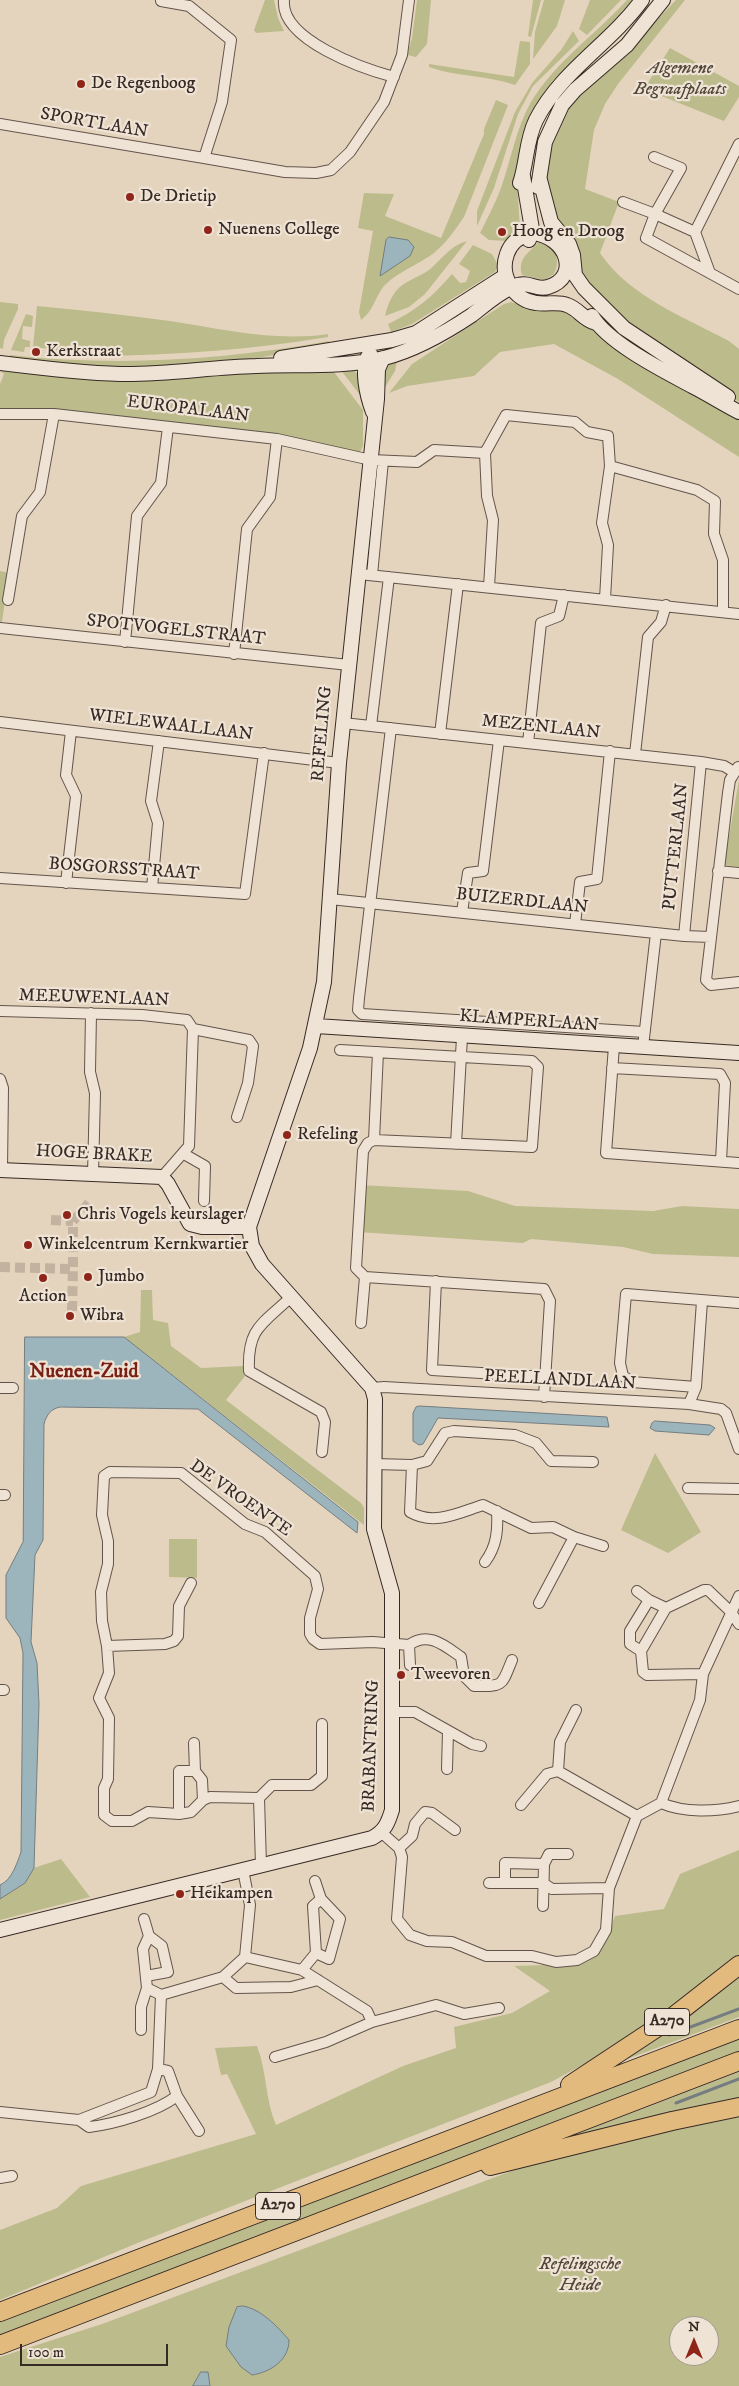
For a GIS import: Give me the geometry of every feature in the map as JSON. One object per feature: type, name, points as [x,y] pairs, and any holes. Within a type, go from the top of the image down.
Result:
[{"type":"highway","name":"A270","points":[[540,2104],[664,2024],[739,1965]]},
{"type":"highway","name":"A270","points":[[0,2312],[739,2029]]},
{"type":"highway","name":"A270","points":[[0,2345],[739,2061]]},
{"type":"highway","name":"A270","points":[[431,2179],[535,2156],[662,2123],[739,2107]]},
{"type":"street","points":[[284,0],[284,5],[292,24],[312,44],[375,72],[394,77]]},
{"type":"street","name":"SPORTLAAN","points":[[0,124],[285,172],[316,173],[331,170],[350,152],[381,106],[402,55],[409,0]]},
{"type":"street","points":[[642,0],[614,34],[561,82],[549,97],[535,121],[529,138],[523,176],[528,242],[517,250],[513,260],[513,285],[534,303],[558,298],[572,307],[586,320],[596,323],[627,348],[656,367],[739,412]]},
{"type":"street","points":[[663,0],[627,45],[575,90],[562,105],[545,142],[538,190],[553,234],[561,246],[570,272],[586,300],[608,319],[616,322],[701,378],[739,407]]},
{"type":"street","points":[[161,1],[189,6],[215,25],[231,40],[232,44],[222,102],[204,158]]},
{"type":"street","points":[[695,232],[739,144]]},
{"type":"street","points":[[654,157],[681,168],[655,214],[646,238],[739,289]]},
{"type":"street","points":[[624,202],[695,232],[710,273]]},
{"type":"street","points":[[528,234],[553,234]]},
{"type":"street","points":[[513,285],[526,283],[546,288],[557,283],[570,272]]},
{"type":"street","name":"EUROPALAAN","points":[[0,363],[60,371],[121,374],[365,361],[383,358],[419,346],[473,314],[485,310],[513,285]]},
{"type":"street","name":"EUROPALAAN","points":[[256,366],[275,359],[392,340],[416,333],[513,285]]},
{"type":"street","points":[[365,361],[375,348],[392,340]]},
{"type":"street","name":"REFELING","points":[[249,1227],[316,1026],[324,982],[339,763],[349,665],[366,574],[377,460],[374,415],[377,399],[378,369],[383,358]]},
{"type":"street","name":"REFELING","points":[[365,361],[368,400],[374,415]]},
{"type":"street","name":"EUROPALAAN","points":[[0,414],[54,414],[277,439],[377,460],[417,462],[434,450],[485,453]]},
{"type":"street","points":[[8,600],[22,516],[40,492],[54,414]]},
{"type":"street","points":[[489,587],[494,520],[487,496],[485,453],[506,415],[576,422],[587,432],[608,436],[610,466],[602,523],[608,545],[605,599]]},
{"type":"street","points":[[124,642],[138,516],[161,483],[168,426]]},
{"type":"street","points":[[234,654],[247,529],[270,497],[277,439]]},
{"type":"street","points":[[610,466],[697,490],[716,501],[714,534],[723,560],[723,611]]},
{"type":"street","points":[[366,574],[739,614]]},
{"type":"street","points":[[371,726],[389,577]]},
{"type":"street","points":[[440,734],[458,584]]},
{"type":"street","points":[[528,742],[541,624],[559,616],[564,595]]},
{"type":"street","points":[[635,754],[648,637],[661,622],[666,605]]},
{"type":"street","name":"SPOTVOGELSTRAAT","points":[[0,628],[349,665]]},
{"type":"street","name":"WIELEWAALLAAN","points":[[0,722],[339,763]]},
{"type":"street","name":"MEZENLAAN","points":[[343,723],[610,751],[701,762],[737,769]]},
{"type":"street","points":[[370,903],[391,728]]},
{"type":"street","points":[[66,883],[76,796],[66,775],[71,731]]},
{"type":"street","points":[[462,912],[468,873],[483,871],[499,740]]},
{"type":"street","points":[[152,888],[158,823],[151,802],[159,741]]},
{"type":"street","points":[[574,924],[580,882],[597,879],[610,751]]},
{"type":"street","name":"BOSGORSSTRAAT","points":[[0,878],[246,894],[264,753]]},
{"type":"street","name":"PUTTERLAAN","points":[[684,936],[701,762]]},
{"type":"street","points":[[737,769],[728,793],[706,980],[711,985],[739,982]]},
{"type":"street","points":[[718,871],[739,873]]},
{"type":"street","name":"BUIZERDLAAN","points":[[330,899],[684,936],[711,936]]},
{"type":"street","name":"KLAMPERLAAN","points":[[370,903],[358,1010],[362,1014],[644,1032]]},
{"type":"street","points":[[643,1047],[656,933]]},
{"type":"street","name":"MEEUWENLAAN","points":[[0,1011],[142,1015],[187,1020],[193,1029],[249,1040],[253,1046],[248,1083],[237,1117]]},
{"type":"street","points":[[91,1014],[90,1072],[95,1093],[93,1174]]},
{"type":"street","name":"KLAMPERLAAN","points":[[316,1026],[462,1037],[739,1053]]},
{"type":"street","points":[[162,1177],[189,1146],[193,1029]]},
{"type":"street","points":[[456,1144],[462,1037]]},
{"type":"street","points":[[614,1046],[606,1153],[739,1163]]},
{"type":"street","points":[[340,1050],[532,1061],[538,1067],[532,1147],[374,1140],[368,1143],[363,1151],[356,1268],[365,1277],[544,1289],[550,1300],[544,1397]]},
{"type":"street","points":[[374,1140],[378,1052]]},
{"type":"street","points":[[612,1068],[720,1074],[725,1083],[721,1161]]},
{"type":"street","points":[[0,1079],[3,1088],[1,1170]]},
{"type":"street","points":[[184,1154],[205,1166],[204,1201]]},
{"type":"street","name":"HOGE BRAKE","points":[[1,1170],[162,1177],[168,1184],[190,1224],[202,1227],[249,1227]]},
{"type":"street","points":[[249,1227],[252,1246],[262,1264],[372,1388]]},
{"type":"street","points":[[361,1324],[365,1277]]},
{"type":"street","points":[[436,1281],[432,1370],[546,1378]]},
{"type":"street","points":[[696,1387],[632,1382],[624,1376],[620,1363],[626,1294],[739,1303]]},
{"type":"street","points":[[292,1296],[254,1333],[248,1349],[249,1371],[321,1412],[325,1422],[322,1452]]},
{"type":"street","points":[[689,1404],[696,1387],[702,1301]]},
{"type":"street","name":"PEELLANDLAAN","points":[[372,1388],[384,1387],[689,1404],[721,1409],[736,1428]]},
{"type":"street","points":[[0,1388],[13,1388]]},
{"type":"street","name":"BRABANTRING","points":[[0,1930],[372,1838],[382,1833],[388,1824],[392,1810],[392,1593],[374,1529],[375,1399],[372,1388]]},
{"type":"street","points":[[736,1428],[739,1449]]},
{"type":"street","points":[[374,1464],[412,1465],[427,1461],[445,1433],[454,1430],[515,1435],[536,1444],[551,1462],[593,1462]]},
{"type":"street","points":[[412,1465],[410,1512],[414,1514],[425,1518],[442,1519],[483,1505],[531,1528],[553,1527],[574,1537],[603,1546]]},
{"type":"street","name":"DE VROENTE","points":[[179,1814],[148,1812],[132,1821],[112,1821],[104,1815],[104,1788],[108,1779],[109,1718],[99,1698],[109,1673],[101,1602],[101,1592],[108,1564],[108,1541],[102,1515],[102,1484],[104,1476],[110,1472],[181,1473],[245,1524],[265,1532],[315,1576],[318,1589],[310,1618],[312,1640],[320,1644],[392,1642]]},
{"type":"street","points":[[688,1488],[739,1488]]},
{"type":"street","points":[[485,1562],[490,1556],[498,1532],[497,1511]]},
{"type":"street","points":[[538,1603],[574,1537]]},
{"type":"street","points":[[107,1646],[165,1644],[174,1641],[178,1636],[178,1606],[191,1583]]},
{"type":"street","points":[[636,1590],[649,1600],[666,1608]]},
{"type":"street","points":[[703,1674],[646,1676],[643,1672],[641,1651],[666,1608],[704,1590],[708,1590],[731,1612],[739,1624]]},
{"type":"street","points":[[382,1833],[399,1848],[402,1857],[397,1919],[410,1935],[428,1941],[452,1942],[486,1956],[532,1956],[556,1962],[577,1960],[594,1951],[606,1930],[609,1888],[637,1816],[661,1803],[700,1700],[703,1674],[739,1596]]},
{"type":"street","points":[[641,1651],[630,1644],[630,1631],[649,1600]]},
{"type":"street","points":[[392,1642],[409,1645],[418,1638],[430,1639],[445,1646],[461,1657],[464,1676],[474,1686],[498,1686],[503,1682],[512,1660]]},
{"type":"street","points":[[409,1645],[410,1665]]},
{"type":"street","points":[[558,1771],[560,1742],[576,1710]]},
{"type":"street","points":[[392,1712],[415,1712],[472,1744],[481,1746]]},
{"type":"street","points":[[195,1771],[179,1771],[179,1814],[190,1812],[203,1800],[210,1797],[259,1798],[272,1785],[311,1785],[322,1776],[322,1724]]},
{"type":"street","points":[[447,1770],[448,1731]]},
{"type":"street","points":[[194,1743],[195,1771],[202,1780],[203,1800]]},
{"type":"street","points":[[521,1805],[546,1774],[558,1771],[637,1816]]},
{"type":"street","points":[[259,1798],[261,1865]]},
{"type":"street","points":[[661,1803],[675,1809],[724,1810],[739,1806]]},
{"type":"street","points":[[399,1848],[412,1836],[415,1824],[425,1812],[432,1813],[455,1830]]},
{"type":"street","points":[[544,1906],[544,1864],[549,1854],[568,1854]]},
{"type":"street","points":[[505,1883],[505,1863],[544,1864]]},
{"type":"street","points":[[147,1988],[160,1995],[223,1977],[245,1957],[250,1905],[244,1870]]},
{"type":"street","points":[[316,1881],[321,1899],[340,1919],[329,1959],[316,1953]]},
{"type":"street","points":[[488,1883],[544,1883],[552,1888],[609,1888]]},
{"type":"street","points":[[302,1970],[316,1953],[313,1906],[321,1899]]},
{"type":"street","points":[[144,1920],[149,1936],[162,1946],[168,1972],[146,1976]]},
{"type":"street","points":[[141,2030],[141,2007],[147,1988],[143,1949],[149,1936]]},
{"type":"street","points":[[245,1957],[302,1970],[367,2012],[372,2022]]},
{"type":"street","points":[[223,1977],[236,1988],[290,1987],[318,1980]]},
{"type":"street","points":[[0,2112],[79,2120],[150,2092],[158,2069],[160,1995]]},
{"type":"street","points":[[275,2057],[326,2042],[372,2022],[436,2005],[464,2014],[499,2008]]},
{"type":"street","points":[[158,2069],[168,2071],[177,2096],[199,2131]]},
{"type":"street","points":[[79,2120],[89,2127],[104,2125],[166,2105],[177,2096]]},
{"type":"street","points":[[0,2178],[12,2176]]},
{"type":"green space","points":[[265,0],[274,0],[278,18],[284,31],[256,33],[254,30]]},
{"type":"green space","points":[[417,0],[431,0],[427,44],[416,57],[407,55],[412,38]]},
{"type":"green space","points":[[533,0],[541,0],[531,37],[528,36]]},
{"type":"green space","points":[[544,0],[565,0],[557,26],[533,59],[535,32]]},
{"type":"green space","points":[[590,0],[621,0],[587,35],[579,29]]},
{"type":"green space","points":[[627,0],[635,0],[625,13],[556,79],[545,94],[517,182],[520,229],[508,241],[489,240],[480,233],[494,206],[518,133],[531,102],[564,61]]},
{"type":"green space","points":[[676,0],[685,0],[618,84],[605,104],[594,130],[585,189],[619,202],[600,253],[612,268],[642,294],[729,341],[739,349],[739,402],[626,325],[584,282],[554,216],[546,180],[551,144],[567,108],[579,94],[611,68]]},
{"type":"green space","points":[[573,31],[579,41],[533,86],[518,114],[494,188],[477,226],[477,211],[515,112],[532,83],[561,50]]},
{"type":"green space","points":[[520,41],[530,42],[530,64],[515,85],[494,79],[450,73],[429,67],[429,64],[514,77]]},
{"type":"green space","name":"Algemene Begraafplaats","points":[[670,48],[739,86],[739,97],[724,121],[644,89]]},
{"type":"green space","points":[[496,100],[508,105],[464,217],[446,241],[434,253],[396,276],[385,285],[372,308],[361,320],[359,312],[373,231],[358,228],[364,193],[394,194],[385,216],[441,238]]},
{"type":"green space","points":[[467,241],[425,294],[409,307],[385,316],[390,300],[400,287],[429,270],[451,249]]},
{"type":"green space","points":[[539,241],[549,246],[557,258],[554,274],[544,280],[522,275],[521,269],[523,259]]},
{"type":"green space","points":[[473,245],[492,254],[498,265],[495,272],[412,324],[391,332],[388,324],[423,303],[452,274],[460,283],[466,282],[470,271],[459,264]]},
{"type":"green space","points":[[0,302],[18,304],[18,309],[4,340],[3,349],[0,348]]},
{"type":"green space","points":[[511,302],[538,311],[561,309],[571,314],[612,344],[729,412],[739,420],[739,457],[618,379],[554,344],[500,352],[474,376],[407,386],[389,393],[412,364],[504,304]]},
{"type":"green space","points":[[37,306],[153,319],[268,336],[328,334],[328,337],[259,347],[190,353],[120,356],[51,355],[51,349],[33,347]]},
{"type":"green space","points":[[26,314],[33,316],[32,327],[23,326],[22,339],[30,341],[30,347],[25,347],[24,352],[11,350]]},
{"type":"green space","points":[[329,341],[330,346],[225,363],[103,369],[10,359],[10,355],[90,361],[170,360],[250,353]]},
{"type":"green space","points":[[397,361],[395,371],[384,389],[380,377],[385,364]]},
{"type":"green space","points":[[332,366],[334,372],[363,410],[363,446],[359,454],[306,442],[0,411],[0,384],[4,374],[0,371],[0,367],[55,375]]},
{"type":"green space","points":[[350,367],[359,375],[364,393],[360,395],[340,369]]},
{"type":"green space","points":[[0,571],[9,573],[2,622],[0,622]]},
{"type":"green space","points":[[739,780],[739,867],[724,865]]},
{"type":"green space","points":[[361,1185],[468,1191],[515,1206],[653,1211],[682,1206],[739,1209],[739,1257],[653,1254],[623,1247],[531,1239],[523,1243],[358,1232]]},
{"type":"green space","points":[[141,1290],[152,1290],[153,1320],[168,1323],[171,1346],[201,1368],[243,1366],[249,1371],[226,1400],[361,1503],[364,1508],[364,1525],[124,1337],[140,1332]]},
{"type":"green space","points":[[655,1453],[701,1532],[668,1553],[621,1530]]},
{"type":"green space","points":[[169,1539],[197,1539],[197,1578],[169,1577]]},
{"type":"green space","points":[[739,1850],[739,1956],[691,1995],[618,2046],[551,2082],[140,2242],[0,2300],[0,2230],[57,2208],[81,2186],[256,2134],[227,2074],[221,2075],[215,2048],[257,2046],[263,2066],[272,2115],[276,2125],[403,2066],[456,2048],[454,2027],[512,2013],[550,1991],[514,1966],[579,1964],[607,1937],[615,1916],[664,1909],[680,1874]]},
{"type":"green space","points":[[61,1859],[90,1897],[0,1920],[0,1899],[25,1883],[34,1868]]},
{"type":"green space","points":[[739,1972],[739,2017],[609,2066]]},
{"type":"green space","points":[[739,2034],[739,2055],[0,2339],[0,2318]]},
{"type":"green space","points":[[739,2072],[739,2101],[543,2147]]},
{"type":"green space","name":"Refelingsche Heide","points":[[739,2114],[739,2386],[0,2386],[0,2357],[102,2324],[533,2163]]},
{"type":"water","points":[[389,237],[408,240],[414,247],[410,256],[380,276],[386,240]]},
{"type":"water","points":[[25,1337],[124,1337],[358,1522],[357,1533],[198,1409],[60,1407],[54,1409],[46,1417],[44,1424],[43,1540],[35,1555],[31,1642],[37,1663],[39,1704],[34,1868],[25,1883],[0,1899],[0,1885],[11,1875],[21,1852],[23,1653],[20,1638],[6,1618],[6,1575],[23,1542]]},
{"type":"water","points":[[416,1407],[607,1417],[609,1427],[438,1418],[423,1444],[419,1445],[413,1441],[413,1413]]},
{"type":"water","points":[[655,1421],[710,1425],[715,1428],[709,1435],[655,1431],[650,1428]]},
{"type":"water","points":[[243,2306],[262,2314],[289,2340],[286,2353],[278,2364],[266,2371],[252,2375],[241,2367],[226,2346],[229,2327],[237,2307]]},
{"type":"water","points":[[201,2372],[208,2372],[210,2386],[193,2386]]},
{"type":"waterway","points":[[669,2035],[739,2009]]},
{"type":"waterway","points":[[676,2103],[739,2079]]},
{"type":"tunnel","points":[[0,1267],[73,1269],[73,1221],[89,1203]]},
{"type":"tunnel","points":[[51,1220],[73,1221]]},
{"type":"tunnel","points":[[72,1311],[73,1269]]},
{"type":"place","name":"De Regenboog","points":[[81,84]]},
{"type":"place","name":"De Drietip","points":[[130,197]]},
{"type":"place","name":"Nuenens College","points":[[208,230]]},
{"type":"place","name":"Hoog en Droog","points":[[502,232]]},
{"type":"place","name":"Kerkstraat","points":[[36,352]]},
{"type":"place","name":"Refeling","points":[[287,1135]]},
{"type":"place","name":"Chris Vogels keurslager","points":[[67,1215]]},
{"type":"place","name":"Winkelcentrum Kernkwartier","points":[[28,1245]]},
{"type":"place","name":"Jumbo","points":[[88,1277]]},
{"type":"place","name":"Action","points":[[43,1278]]},
{"type":"place","name":"Wibra","points":[[70,1316]]},
{"type":"place","name":"Tweevoren","points":[[401,1675]]},
{"type":"place","name":"Heikampen","points":[[180,1894]]},
{"type":"district","name":"Nuenen-Zuid","points":[[84,1373]]}]
